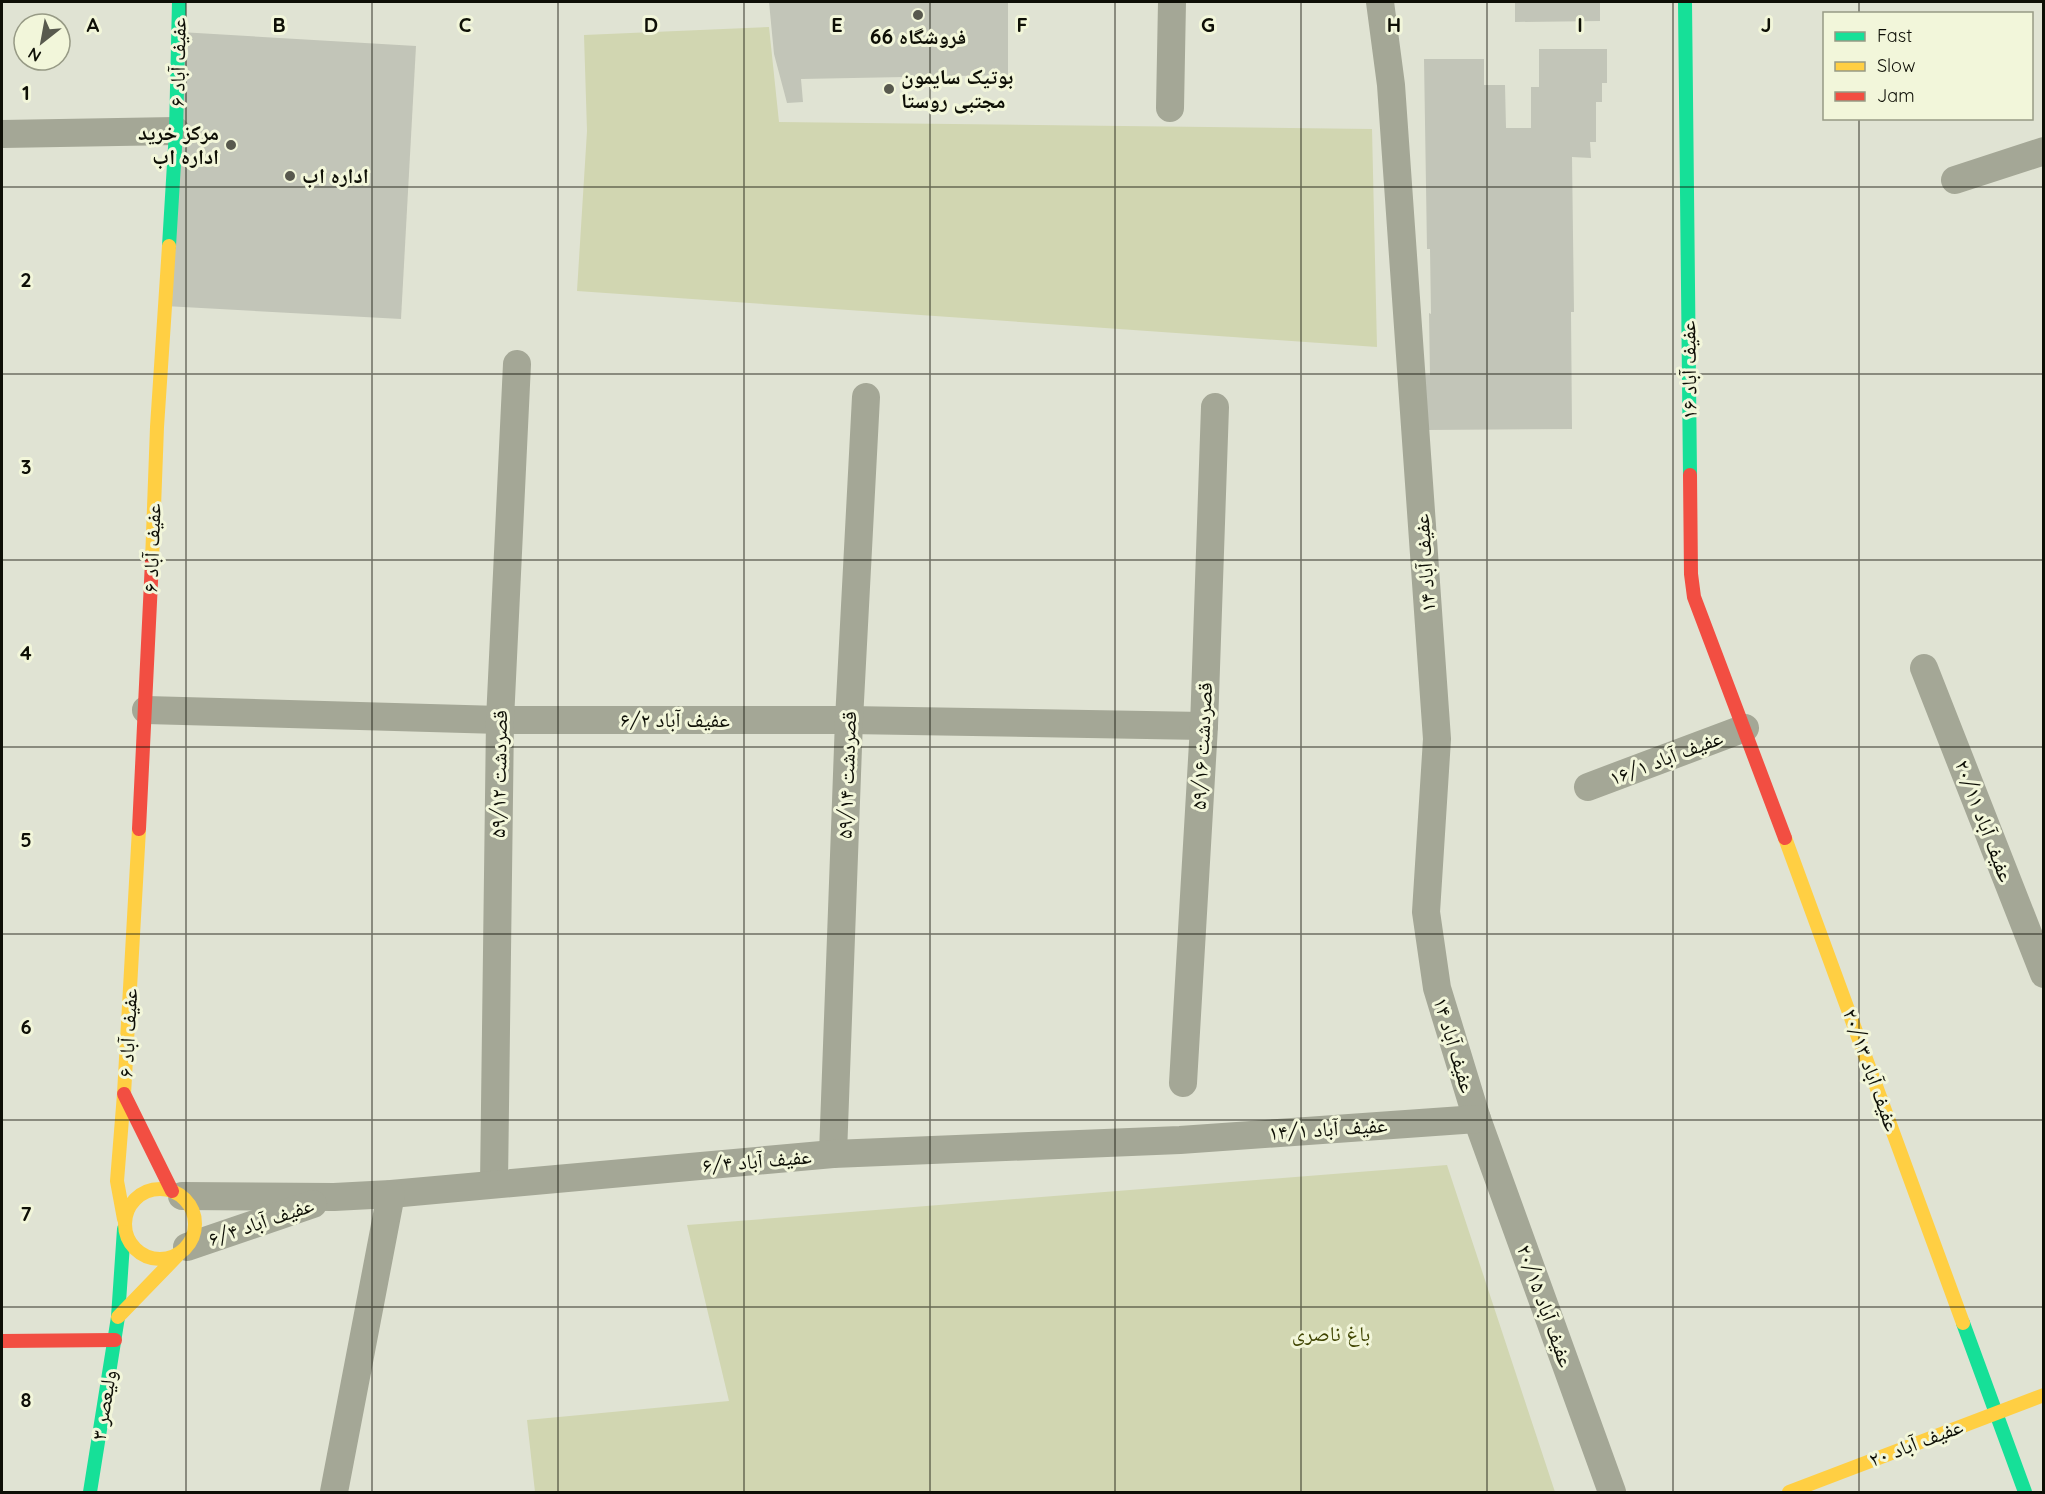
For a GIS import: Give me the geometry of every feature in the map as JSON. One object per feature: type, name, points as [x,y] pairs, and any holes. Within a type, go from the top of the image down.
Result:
[{"type":"street","name":"عفیف آباد ۶","points":[[124,1224],[117,1181],[146,710],[157,427],[176,131],[179,2]]},
{"type":"street","points":[[1170,108],[1172,2]]},
{"type":"street","name":"عفیف آباد ۱۴","points":[[1380,2],[1390,85],[1437,739],[1426,912],[1437,988],[1477,1119]]},
{"type":"street","name":"عفیف آباد ۱۶","points":[[1684,2],[1691,574],[1694,597],[1745,728]]},
{"type":"street","points":[[2,134],[176,131]]},
{"type":"street","points":[[1955,180],[2043,151]]},
{"type":"street","name":"۵۹/۱۲ قصردشت","points":[[494,1185],[500,720],[517,364]]},
{"type":"street","name":"۵۹/۱۴ قصردشت","points":[[833,1154],[849,720],[866,397]]},
{"type":"street","name":"۵۹/۱۶ قصردشت","points":[[1183,1083],[1204,726],[1215,407]]},
{"type":"street","name":"عفیف آباد ۲۰/۱۱","points":[[1924,668],[2043,974]]},
{"type":"street","name":"عفیف آباد ۶/۲","points":[[146,710],[500,720],[849,720],[1204,726]]},
{"type":"street","name":"عفیف آباد ۱۶/۱","points":[[1588,787],[1745,728]]},
{"type":"street","name":"عفیف آباد ۲۰/۱۳","points":[[1745,728],[2025,1492]]},
{"type":"street","name":"عفیف آباد ۶","points":[[124,1094],[177,1193]]},
{"type":"street","name":"عفیف آباد ۱۴/۱","points":[[1180,1140],[1477,1119]]},
{"type":"street","name":"عفیف آباد ۲۰/۱۵","points":[[1477,1119],[1612,1492]]},
{"type":"street","name":"عفیف آباد ۶/۴","points":[[177,1193],[334,1197],[391,1194],[833,1154],[1180,1140]]},
{"type":"street","points":[[118,1317],[182,1251],[192,1238],[195,1226],[190,1205],[177,1193],[161,1188],[141,1193],[127,1209],[124,1224],[131,1245],[145,1256],[161,1260],[182,1251]]},
{"type":"street","points":[[334,1492],[391,1194]]},
{"type":"street","name":"عفیف آباد ۶/۴","points":[[182,1251],[334,1197]]},
{"type":"street","name":"۳ ولیعصر","points":[[90,1492],[118,1317],[124,1224]]},
{"type":"street","points":[[2,1341],[115,1340]]},
{"type":"street","name":"عفیف آباد ۲۰","points":[[1790,1492],[2043,1395]]},
{"type":"green space","points":[[769,27],[779,122],[1372,129],[1377,347],[577,291],[587,131],[584,35]]},
{"type":"green space","name":"باغ ناصری","points":[[1447,1165],[1555,1492],[535,1492],[527,1420],[729,1401],[687,1225]]},
{"type":"building","points":[[769,2],[1008,2],[1008,75],[801,79],[803,102],[787,103],[774,54]]},
{"type":"building","points":[[1515,2],[1600,2],[1600,21],[1515,22]]},
{"type":"building","name":"اداره اب","points":[[180,32],[416,46],[401,319],[165,306]]},
{"type":"building","points":[[1539,49],[1607,49],[1607,83],[1602,83],[1602,102],[1596,102],[1596,142],[1590,142],[1591,158],[1572,157],[1574,312],[1571,312],[1572,429],[1426,430],[1421,375],[1430,375],[1429,313],[1431,314],[1430,249],[1427,249],[1424,59],[1484,59],[1484,85],[1505,85],[1506,128],[1531,128],[1531,87],[1539,87]]},
{"type":"traffic: fast","points":[[169,246],[176,131],[179,2]]},
{"type":"traffic: fast","points":[[1685,2],[1690,475]]},
{"type":"traffic: fast","points":[[90,1492],[118,1317],[124,1229]]},
{"type":"traffic: fast","points":[[1963,1323],[2025,1492]]},
{"type":"traffic: slow","points":[[152,561],[157,427],[169,246]]},
{"type":"traffic: slow","points":[[124,1219],[117,1181],[139,829]]},
{"type":"traffic: slow","points":[[1785,838],[1963,1323]]},
{"type":"traffic: slow","points":[[167,1189],[180,1195],[189,1204],[193,1210],[195,1224],[193,1238],[185,1249],[174,1257],[153,1259],[135,1249],[127,1238],[125,1217],[135,1199],[146,1191],[167,1189]]},
{"type":"traffic: slow","points":[[118,1317],[178,1255]]},
{"type":"traffic: slow","points":[[1789,1492],[2044,1395]]},
{"type":"traffic: jam","points":[[1690,475],[1691,574],[1694,597],[1785,838]]},
{"type":"traffic: jam","points":[[139,829],[152,561]]},
{"type":"traffic: jam","points":[[124,1094],[172,1191]]},
{"type":"traffic: jam","points":[[2,1341],[115,1340]]},
{"type":"place","name":"فروشگاه 66","points":[[918,15]]},
{"type":"place","name":"بوتیک سایمون مجتبی روستا","points":[[889,89]]},
{"type":"place","name":"مرکز خرید اداره اب","points":[[231,145]]},
{"type":"place","name":"اداره اب","points":[[290,176]]}]
